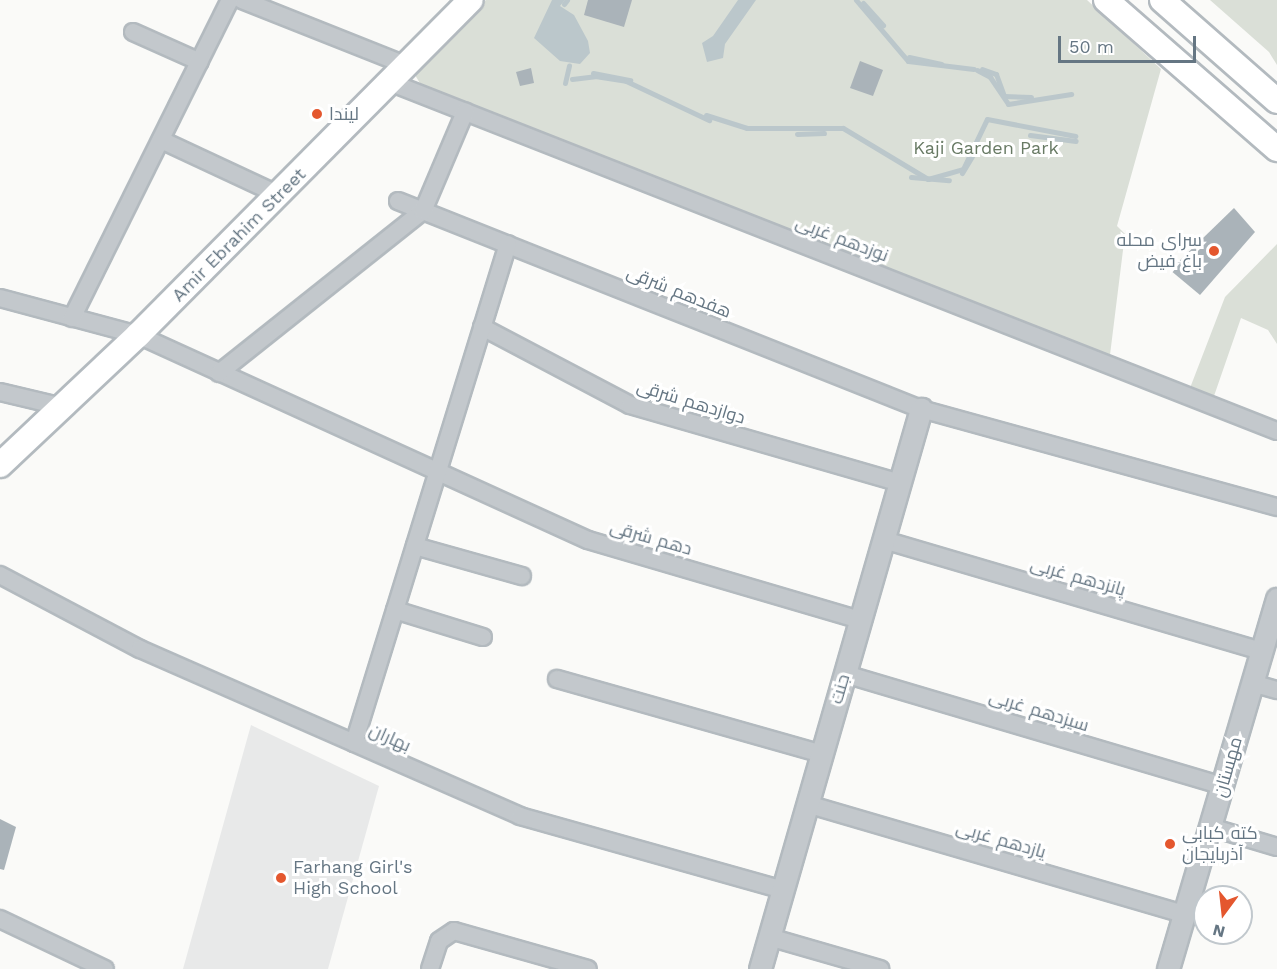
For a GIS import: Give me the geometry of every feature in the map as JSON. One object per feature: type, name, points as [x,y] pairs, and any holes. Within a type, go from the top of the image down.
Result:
[{"type":"main road","name":"Amir Ebrahim Street","points":[[0,465],[138,335],[392,84],[471,0]]},
{"type":"main road","points":[[1106,0],[1277,149]]},
{"type":"main road","points":[[1162,0],[1277,102]]},
{"type":"street","points":[[72,318],[230,0]]},
{"type":"street","points":[[242,0],[408,66]]},
{"type":"street","points":[[133,33],[200,62]]},
{"type":"street","name":"نوزدهم غربی","points":[[392,84],[1277,431]]},
{"type":"street","points":[[219,373],[423,211],[465,112]]},
{"type":"street","points":[[161,140],[279,195]]},
{"type":"street","name":"هفدهم شرقی","points":[[398,201],[921,409],[1277,507]]},
{"type":"street","points":[[354,743],[508,244]]},
{"type":"street","name":"دهم شرقی","points":[[0,298],[138,335],[437,475],[588,540],[860,620]]},
{"type":"street","name":"دوازدهم شرقی","points":[[482,327],[630,405],[900,483]]},
{"type":"street","points":[[0,392],[63,407]]},
{"type":"street","name":"جنت","points":[[760,969],[921,409]]},
{"type":"street","name":"پانزدهم غربی","points":[[884,540],[1262,651]]},
{"type":"street","points":[[415,546],[522,576]]},
{"type":"street","name":"بهاران","points":[[0,575],[140,649],[520,816],[783,890]]},
{"type":"street","name":"مهستان","points":[[1168,969],[1277,598]]},
{"type":"street","points":[[395,610],[483,637]]},
{"type":"street","name":"سیزدهم غربی","points":[[845,674],[1222,786]]},
{"type":"street","points":[[557,679],[822,754]]},
{"type":"street","points":[[1252,683],[1277,690]]},
{"type":"street","name":"یازدهم غربی","points":[[807,804],[1184,914]]},
{"type":"street","points":[[1210,827],[1277,847]]},
{"type":"street","points":[[0,919],[105,969]]},
{"type":"street","points":[[430,969],[444,932],[481,938],[588,969]]},
{"type":"street","points":[[769,937],[880,969]]},
{"type":"shaded area","points":[[552,0],[565,0],[560,6],[574,15],[588,41],[590,53],[580,64],[560,61],[534,38]]},
{"type":"shaded area","points":[[738,0],[756,0],[725,44],[723,58],[707,62],[702,43],[713,36]]},
{"type":"shaded area","name":"Farhang Girl's High School","points":[[251,725],[379,786],[328,969],[183,969]]},
{"type":"green space","name":"Kaji Garden Park","points":[[486,0],[1087,0],[1161,69],[1117,226],[1125,234],[1110,355],[421,85],[415,75]]},
{"type":"green space","points":[[1210,0],[1277,0],[1277,65],[1269,52]]},
{"type":"green space","points":[[1277,244],[1277,344],[1268,330],[1241,318],[1214,396],[1190,388],[1225,297]]},
{"type":"building","points":[[588,0],[632,0],[624,27],[584,15]]},
{"type":"building","points":[[860,61],[883,70],[873,96],[850,88]]},
{"type":"building","points":[[531,68],[534,83],[520,86],[516,72]]},
{"type":"building","name":"سرای محله باغ فیض","points":[[1234,208],[1255,232],[1200,295],[1170,270]]},
{"type":"building","points":[[0,819],[16,827],[4,870],[0,869]]},
{"type":"waterway","points":[[564,4],[567,0]]},
{"type":"waterway","points":[[856,0],[908,61],[974,69]]},
{"type":"waterway","points":[[863,3],[883,25]]},
{"type":"waterway","points":[[909,57],[941,64]]},
{"type":"waterway","points":[[565,83],[569,65]]},
{"type":"waterway","points":[[982,69],[996,74],[1004,96],[1031,97]]},
{"type":"waterway","points":[[977,70],[990,77],[1008,104],[1071,94]]},
{"type":"waterway","points":[[593,73],[630,80]]},
{"type":"waterway","points":[[572,79],[595,76],[626,81],[709,120]]},
{"type":"waterway","points":[[706,115],[747,128],[843,128],[928,179],[963,169],[987,119],[1075,136]]},
{"type":"waterway","points":[[797,134],[824,133]]},
{"type":"waterway","points":[[1030,135],[1076,141]]},
{"type":"waterway","points":[[962,173],[974,153]]},
{"type":"waterway","points":[[911,177],[949,180]]},
{"type":"place","name":"لیندا","points":[[317,114]]},
{"type":"place","name":"سرای محله باغ فیض","points":[[1214,251]]},
{"type":"place","name":"کته کبابی آذربایجان","points":[[1170,844]]},
{"type":"place","name":"Farhang Girl's High School","points":[[281,878]]}]
